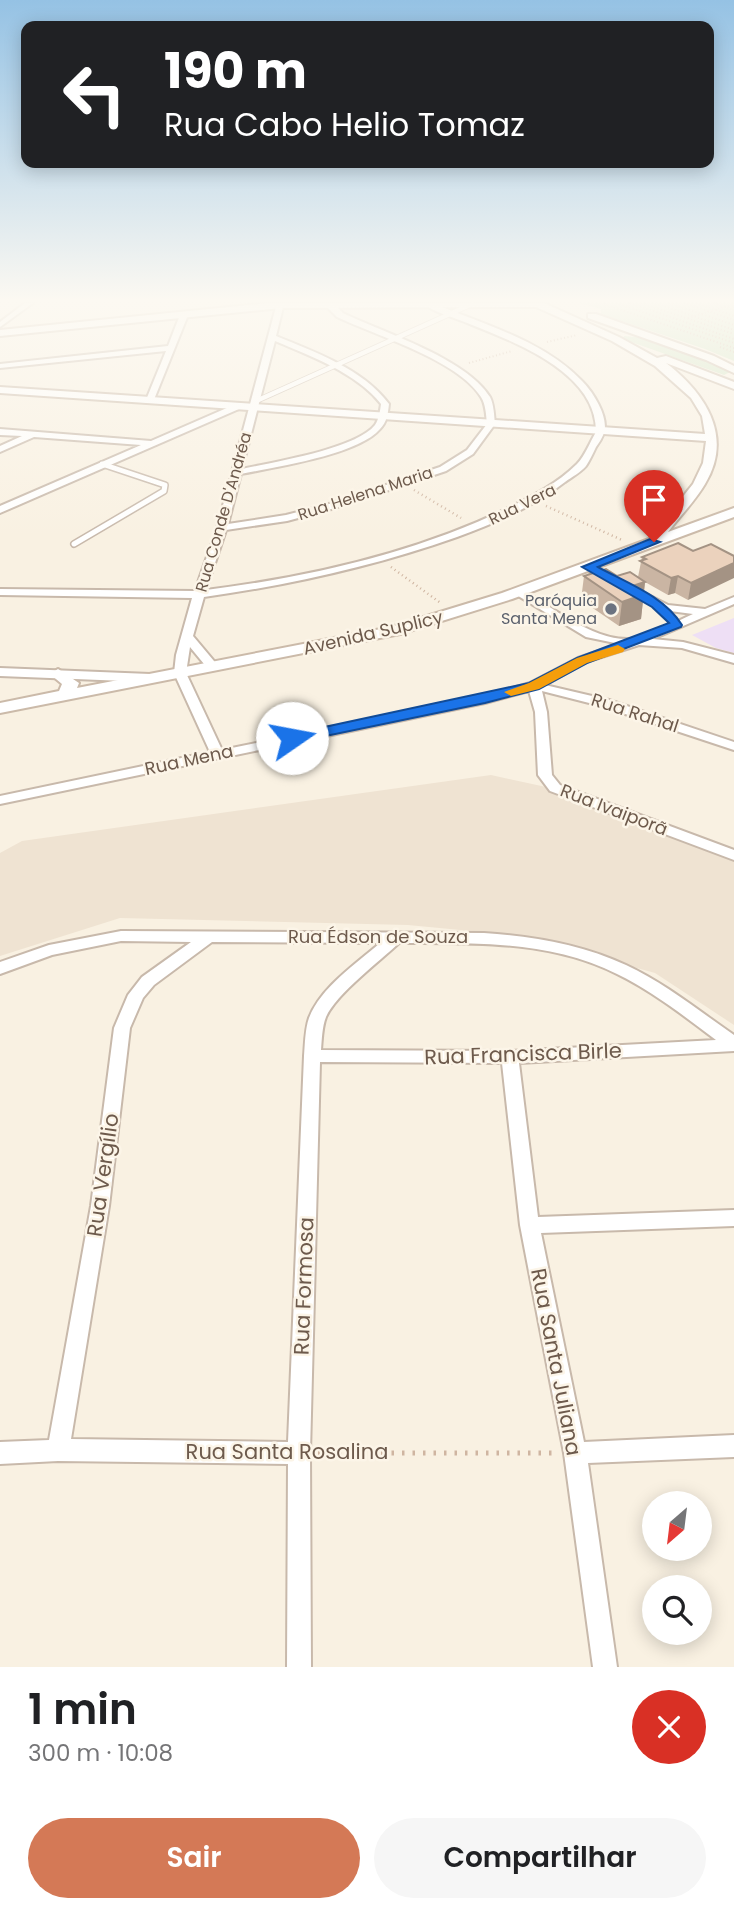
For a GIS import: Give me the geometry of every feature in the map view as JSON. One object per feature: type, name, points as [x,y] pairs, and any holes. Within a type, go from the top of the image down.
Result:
[{"type":"street","points":[[150,400],[158,381]]},
{"type":"street","name":"Rua Conde D'Andréa","points":[[180,673],[199,594],[222,528],[260,381]]},
{"type":"street","points":[[235,473],[302,457],[361,439],[374,431],[384,417],[382,399],[355,381]]},
{"type":"street","points":[[468,381],[481,391],[489,408],[491,424]]},
{"type":"street","points":[[577,381],[596,409],[600,432]]},
{"type":"street","points":[[654,542],[699,483],[709,463],[712,438],[709,421],[701,405],[681,381]]},
{"type":"street","points":[[0,390],[712,438]]},
{"type":"street","points":[[201,404],[208,412],[203,421]]},
{"type":"street","points":[[0,510],[236,407]]},
{"type":"street","name":"Rua Helena Maria","points":[[222,528],[287,518],[403,483],[458,461],[478,444],[491,424]]},
{"type":"street","points":[[0,432],[150,443]]},
{"type":"street","name":"Rua Vera","points":[[0,592],[199,594],[288,582],[380,559],[474,526],[534,501],[558,487],[574,471],[589,453],[600,432]]},
{"type":"street","points":[[0,449],[35,434]]},
{"type":"street","name":"Avenida Suplicy","points":[[0,708],[369,636],[519,592],[734,512]]},
{"type":"street","points":[[588,567],[656,604],[669,613],[688,640],[712,652]]},
{"type":"street","points":[[519,592],[590,635],[614,640],[669,643],[734,659]]},
{"type":"street","name":"Rua Mena","points":[[0,800],[485,699],[534,686],[582,660],[639,641],[734,600]]},
{"type":"street","points":[[656,604],[688,612],[709,609]]},
{"type":"street","points":[[582,660],[589,656],[594,646],[590,635]]},
{"type":"street","points":[[188,637],[213,667]]},
{"type":"street","points":[[0,672],[152,678]]},
{"type":"street","points":[[180,673],[217,754]]},
{"type":"street","points":[[58,674],[71,683],[66,695]]},
{"type":"street","name":"Rua Rahal","points":[[534,686],[594,700],[734,746]]},
{"type":"street","name":"Rua Ivaiporã","points":[[534,686],[541,712],[545,775],[555,788],[734,855]]},
{"type":"street","name":"Rua Édson de Souza","points":[[0,968],[49,950],[87,940],[121,936],[519,940],[585,955],[620,968],[655,988],[734,1045]]},
{"type":"street","name":"Rua Vergílio","points":[[58,1450],[100,1206],[122,1028],[136,995],[148,981],[209,936]]},
{"type":"street","name":"Rua Formosa","points":[[299,1667],[299,1453],[312,1056],[316,1021],[321,1010],[336,992],[395,938]]},
{"type":"street","name":"Rua Francisca Birle","points":[[312,1056],[510,1057],[734,1045]]},
{"type":"street","name":"Rua Santa Juliana","points":[[510,1057],[530,1225],[575,1453],[605,1667]]},
{"type":"street","points":[[530,1225],[734,1218]]},
{"type":"street","points":[[575,1453],[734,1446]]},
{"type":"street","name":"Rua Santa Rosalina","points":[[0,1453],[58,1450],[299,1453]]},
{"type":"lane","points":[[253,405],[305,381]]},
{"type":"lane","points":[[75,544],[164,491],[165,485],[155,480],[103,464]]},
{"type":"path","points":[[403,483],[474,526]]},
{"type":"path","points":[[534,501],[638,547]]},
{"type":"path","points":[[380,559],[454,613]]},
{"type":"path","name":"Rua Santa Rosalina","points":[[299,1453],[575,1453]]},
{"type":"shaded area","points":[[734,618],[734,653],[716,648],[692,635]]},
{"type":"shaded area","points":[[491,775],[546,787],[734,858],[734,1025],[655,973],[522,936],[408,925],[120,918],[0,956],[0,853],[22,841]]},
{"type":"building","points":[[678,543],[693,551],[711,544],[734,556],[734,563],[691,583],[678,576],[671,578],[640,561],[646,559],[642,557]]},
{"type":"building","points":[[606,569],[617,576],[630,572],[645,582],[632,586],[645,594],[622,602],[584,576]]},
{"type":"slow traffic","points":[[511,692],[534,686],[582,660],[618,649]]},
{"type":"place","name":"Paróquia Santa Mena","points":[[611,609]]},
{"type":"route","points":[[292,738],[485,699],[534,686],[582,660],[676,625],[669,613],[656,604],[588,567],[654,542]]}]
